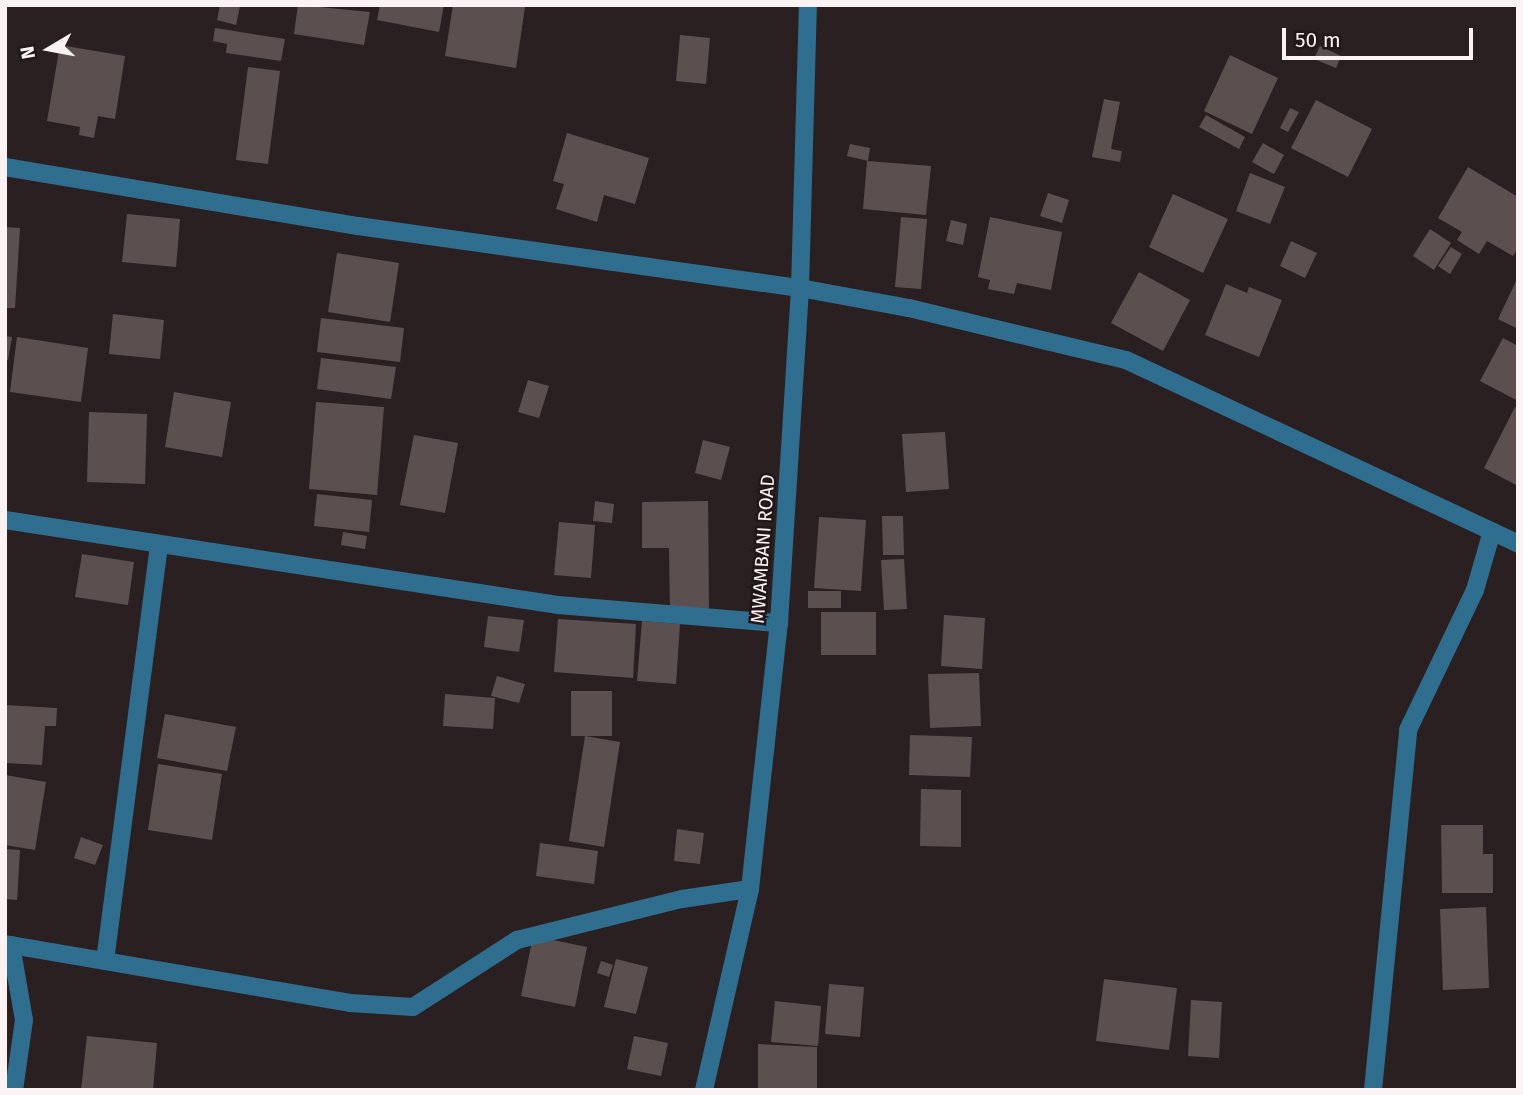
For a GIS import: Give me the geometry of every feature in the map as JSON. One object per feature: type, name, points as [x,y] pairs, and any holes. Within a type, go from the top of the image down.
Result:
[{"type":"street","name":"MWAMBANI ROAD","points":[[704,1090],[750,889],[779,623],[800,288],[808,5]]},
{"type":"street","points":[[5,167],[358,226],[800,288],[909,308],[1126,360],[1518,544]]},
{"type":"street","points":[[5,520],[159,546],[558,605],[779,623]]},
{"type":"street","points":[[1373,1090],[1408,730],[1475,590],[1492,531]]},
{"type":"street","points":[[105,961],[159,546]]},
{"type":"street","points":[[13,1090],[24,1020],[8,944],[350,1003],[413,1007],[517,940],[682,899],[750,889]]},
{"type":"building","points":[[220,5],[240,6],[236,25],[217,20]]},
{"type":"building","points":[[298,5],[370,12],[364,45],[294,34]]},
{"type":"building","points":[[380,5],[444,5],[439,32],[377,20]]},
{"type":"building","points":[[453,5],[525,7],[516,68],[445,56]]},
{"type":"building","points":[[215,28],[285,39],[281,61],[226,53],[227,44],[213,41]]},
{"type":"building","points":[[680,35],[710,38],[706,84],[676,81]]},
{"type":"building","points":[[60,45],[125,56],[115,119],[98,116],[94,138],[79,135],[80,127],[47,121]]},
{"type":"building","points":[[1320,46],[1341,56],[1336,68],[1314,59]]},
{"type":"building","points":[[1230,55],[1278,78],[1252,134],[1204,111]]},
{"type":"building","points":[[248,67],[280,71],[268,164],[236,160]]},
{"type":"building","points":[[1104,99],[1120,102],[1111,149],[1122,151],[1120,162],[1092,157]]},
{"type":"building","points":[[1316,100],[1372,129],[1348,177],[1291,148]]},
{"type":"building","points":[[1290,108],[1299,112],[1288,132],[1280,128]]},
{"type":"building","points":[[1206,115],[1245,137],[1239,149],[1199,127]]},
{"type":"building","points":[[567,133],[649,158],[635,204],[604,195],[597,222],[556,209],[564,184],[553,181]]},
{"type":"building","points":[[1263,143],[1284,155],[1274,174],[1252,162]]},
{"type":"building","points":[[850,144],[870,148],[868,161],[847,156]]},
{"type":"building","points":[[867,161],[931,166],[926,215],[863,209]]},
{"type":"building","points":[[1468,167],[1518,197],[1518,248],[1513,256],[1487,241],[1479,254],[1457,240],[1462,232],[1438,218]]},
{"type":"building","points":[[1250,173],[1285,187],[1270,224],[1236,211]]},
{"type":"building","points":[[1048,193],[1069,200],[1062,223],[1040,216]]},
{"type":"building","points":[[1173,194],[1228,219],[1203,273],[1149,247]]},
{"type":"building","points":[[127,214],[180,219],[176,267],[122,262]]},
{"type":"building","points":[[901,217],[927,219],[921,289],[895,287]]},
{"type":"building","points":[[990,217],[1062,232],[1051,290],[1017,283],[1014,294],[988,289],[990,280],[978,277]]},
{"type":"building","points":[[951,220],[967,224],[963,245],[946,241]]},
{"type":"building","points":[[5,227],[20,228],[15,308],[5,308]]},
{"type":"building","points":[[1430,229],[1451,243],[1434,270],[1413,256]]},
{"type":"building","points":[[1291,241],[1317,253],[1305,278],[1280,266]]},
{"type":"building","points":[[1451,247],[1462,254],[1450,274],[1438,266]]},
{"type":"building","points":[[337,253],[399,263],[390,322],[328,312]]},
{"type":"building","points":[[1139,272],[1190,300],[1163,351],[1111,323]]},
{"type":"building","points":[[1518,277],[1518,329],[1498,319]]},
{"type":"building","points":[[1226,284],[1247,293],[1249,287],[1282,300],[1259,357],[1205,335]]},
{"type":"building","points":[[113,314],[164,320],[160,359],[109,354]]},
{"type":"building","points":[[321,318],[404,328],[400,362],[317,352]]},
{"type":"building","points":[[5,336],[12,337],[8,360],[5,359]]},
{"type":"building","points":[[17,337],[88,348],[81,402],[10,392]]},
{"type":"building","points":[[1503,338],[1518,346],[1518,401],[1480,381]]},
{"type":"building","points":[[321,358],[396,367],[391,399],[317,389]]},
{"type":"building","points":[[528,380],[549,386],[539,418],[518,412]]},
{"type":"building","points":[[174,392],[231,402],[222,457],[165,447]]},
{"type":"building","points":[[316,402],[384,407],[377,495],[309,489]]},
{"type":"building","points":[[1515,407],[1518,409],[1518,486],[1484,468]]},
{"type":"building","points":[[89,412],[147,414],[145,484],[87,482]]},
{"type":"building","points":[[945,432],[949,489],[906,492],[902,434]]},
{"type":"building","points":[[414,435],[458,443],[445,513],[400,505]]},
{"type":"building","points":[[703,440],[730,447],[721,480],[695,473]]},
{"type":"building","points":[[317,494],[372,500],[369,532],[314,526]]},
{"type":"building","points":[[595,501],[614,504],[612,523],[593,521]]},
{"type":"building","points":[[708,501],[709,612],[670,612],[669,548],[642,548],[642,502]]},
{"type":"building","points":[[882,516],[903,516],[904,555],[883,555]]},
{"type":"building","points":[[819,517],[866,520],[861,591],[814,588]]},
{"type":"building","points":[[559,522],[595,525],[591,578],[554,575]]},
{"type":"building","points":[[343,532],[367,536],[365,549],[341,545]]},
{"type":"building","points":[[82,554],[134,562],[128,605],[75,597]]},
{"type":"building","points":[[904,559],[907,609],[884,610],[881,560]]},
{"type":"building","points":[[808,591],[841,591],[841,608],[808,608]]},
{"type":"building","points":[[821,612],[876,612],[876,655],[821,655]]},
{"type":"building","points":[[944,615],[985,618],[982,669],[941,666]]},
{"type":"building","points":[[488,616],[524,620],[519,652],[484,647]]},
{"type":"building","points":[[558,619],[636,624],[633,678],[554,672]]},
{"type":"building","points":[[642,621],[680,624],[676,684],[637,681]]},
{"type":"building","points":[[979,673],[981,726],[930,728],[928,674]]},
{"type":"building","points":[[497,676],[525,684],[519,703],[491,696]]},
{"type":"building","points":[[571,691],[612,691],[612,736],[571,736]]},
{"type":"building","points":[[445,694],[495,698],[493,729],[443,726]]},
{"type":"building","points":[[5,705],[57,708],[56,726],[45,726],[42,765],[5,763]]},
{"type":"building","points":[[165,714],[236,727],[227,771],[157,758]]},
{"type":"building","points":[[910,735],[972,737],[970,777],[909,775]]},
{"type":"building","points":[[585,736],[620,742],[604,847],[569,841]]},
{"type":"building","points":[[158,764],[222,774],[212,840],[148,830]]},
{"type":"building","points":[[5,775],[46,782],[35,850],[5,845]]},
{"type":"building","points":[[921,789],[961,790],[961,847],[920,846]]},
{"type":"building","points":[[1441,825],[1483,825],[1483,854],[1493,854],[1493,893],[1442,893]]},
{"type":"building","points":[[677,829],[704,833],[700,864],[674,861]]},
{"type":"building","points":[[81,837],[103,845],[95,865],[74,858]]},
{"type":"building","points":[[540,843],[598,851],[594,884],[536,876]]},
{"type":"building","points":[[5,849],[20,850],[17,900],[5,899]]},
{"type":"building","points":[[1486,907],[1489,988],[1443,990],[1440,909]]},
{"type":"building","points":[[533,936],[587,947],[575,1007],[521,996]]},
{"type":"building","points":[[616,959],[648,967],[636,1014],[604,1007]]},
{"type":"building","points":[[601,961],[613,965],[609,977],[597,973]]},
{"type":"building","points":[[1104,979],[1177,988],[1169,1050],[1096,1041]]},
{"type":"building","points":[[829,984],[864,987],[860,1037],[825,1034]]},
{"type":"building","points":[[1191,1000],[1222,1002],[1219,1058],[1188,1056]]},
{"type":"building","points":[[775,1001],[821,1006],[818,1046],[771,1042]]},
{"type":"building","points":[[87,1036],[157,1043],[153,1090],[81,1090]]},
{"type":"building","points":[[634,1036],[668,1043],[661,1076],[627,1069]]},
{"type":"building","points":[[758,1044],[817,1047],[817,1090],[758,1090]]}]
